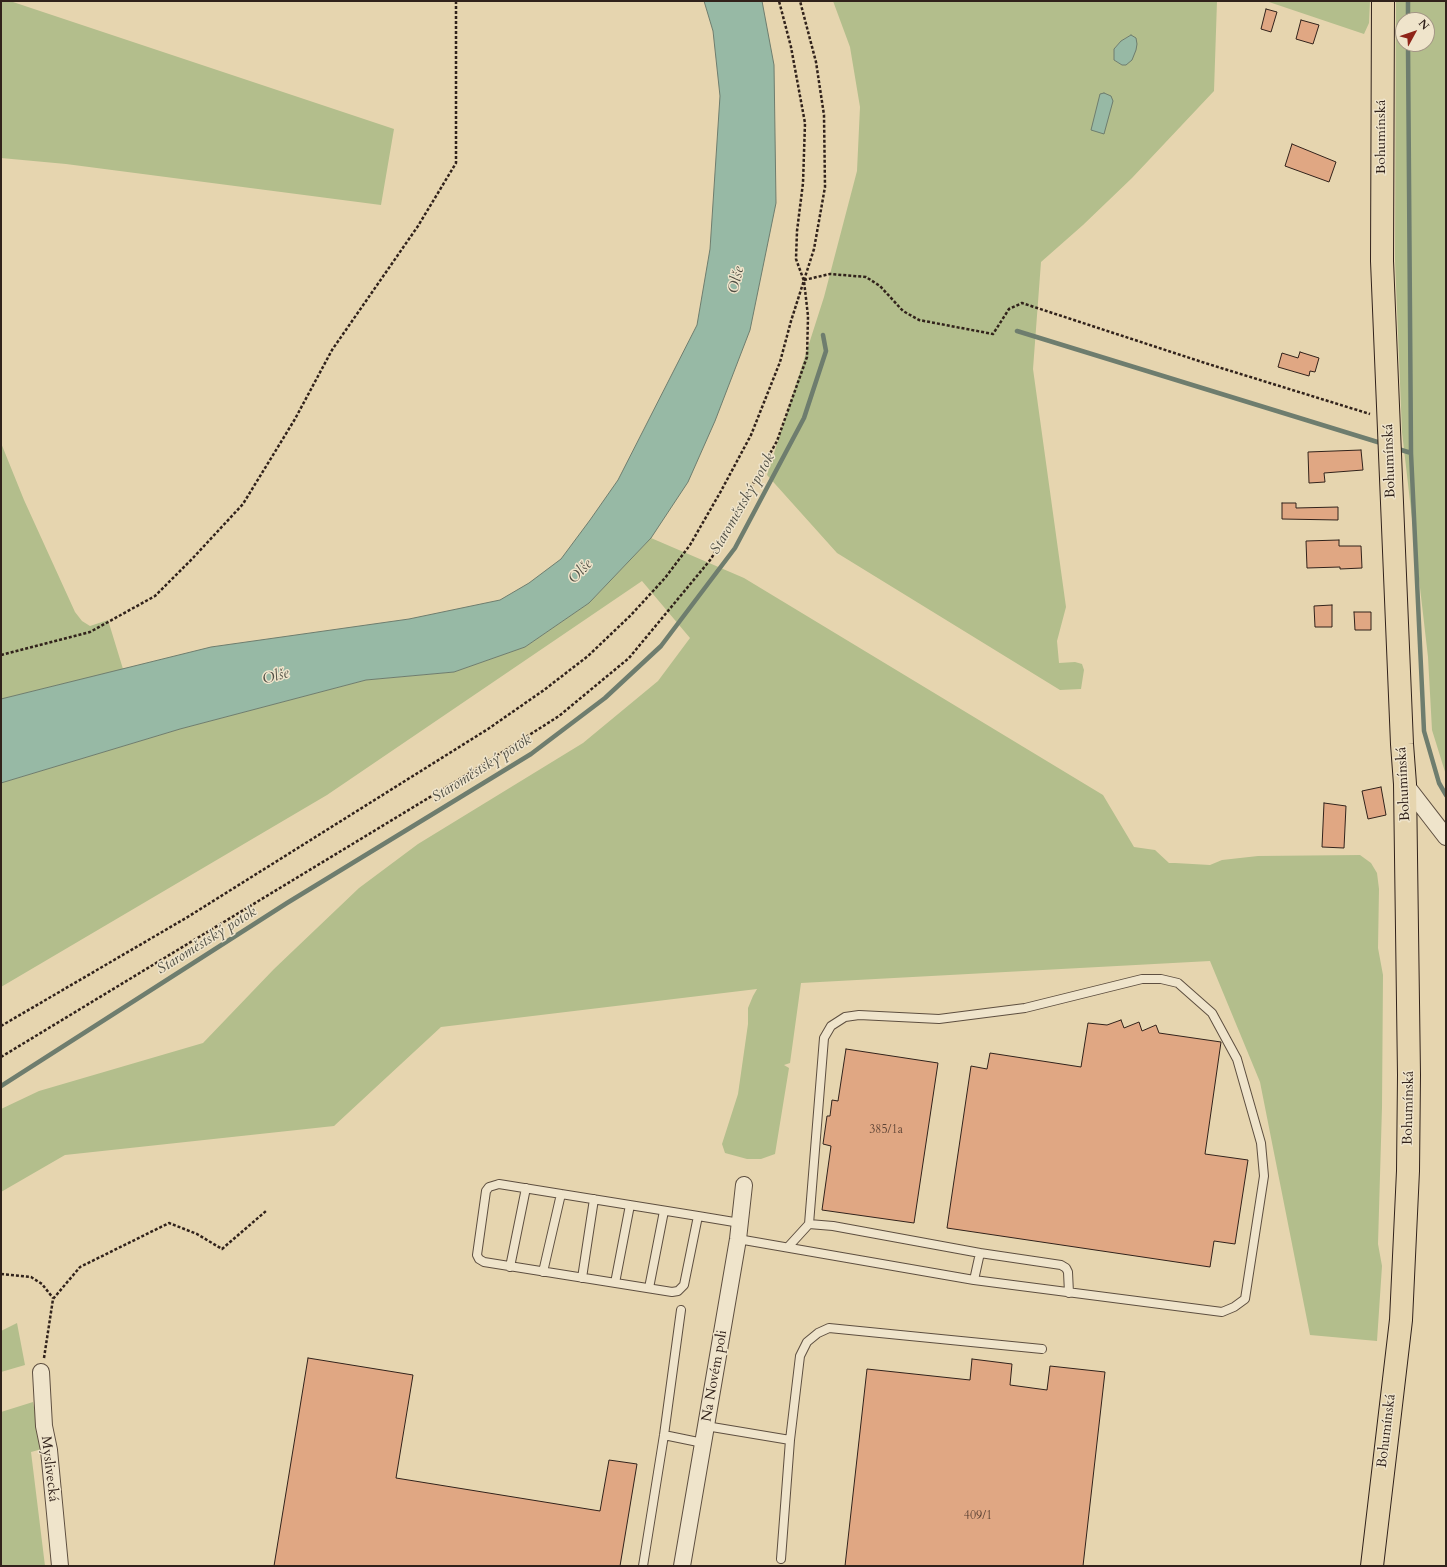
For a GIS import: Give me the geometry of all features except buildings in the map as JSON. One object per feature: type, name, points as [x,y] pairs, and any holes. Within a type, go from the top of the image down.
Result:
[{"type":"main road","name":"Bohumínská","points":[[1372,1566],[1401,1320],[1406,1225],[1409,1075],[1405,784],[1402,744],[1382,246],[1383,1]]},
{"type":"street","points":[[1405,784],[1446,837]]},
{"type":"street","name":"Na Novém poli","points":[[682,1566],[738,1239],[744,1185]]},
{"type":"street","name":"Myslivecká","points":[[41,1372],[44,1426],[49,1450],[60,1566]]},
{"type":"lane","points":[[738,1239],[974,1280],[1222,1312],[1234,1307],[1245,1299],[1264,1176],[1261,1143],[1237,1059],[1212,1013],[1178,983],[1161,979],[1142,979],[1025,1008],[939,1019],[859,1015],[845,1017],[831,1026],[824,1038],[810,1224],[788,1247]]},
{"type":"lane","points":[[698,1216],[684,1285],[678,1291],[672,1292],[510,1267],[488,1263],[479,1259],[476,1255],[486,1191],[489,1187],[499,1184],[594,1199],[664,1211],[698,1216],[740,1223]]},
{"type":"lane","points":[[510,1267],[526,1188]]},
{"type":"lane","points":[[543,1272],[561,1194]]},
{"type":"lane","points":[[582,1278],[594,1199]]},
{"type":"lane","points":[[615,1283],[630,1205]]},
{"type":"lane","points":[[649,1288],[664,1211]]},
{"type":"lane","points":[[810,1224],[833,1226],[980,1253],[1061,1265],[1066,1268],[1068,1272],[1070,1292]]},
{"type":"lane","points":[[974,1280],[980,1253]]},
{"type":"lane","points":[[643,1566],[664,1436],[681,1310]]},
{"type":"lane","points":[[781,1559],[790,1440],[800,1356],[807,1342],[818,1333],[829,1328],[1042,1349]]},
{"type":"lane","points":[[706,1426],[790,1440]]},
{"type":"lane","points":[[664,1436],[703,1443]]},
{"type":"path","points":[[1,655],[90,632],[155,596],[243,504],[295,419],[332,350],[418,226],[456,163],[456,1]]},
{"type":"path","points":[[1,1057],[468,774],[559,716],[630,658],[710,559],[777,441],[807,357],[808,316],[804,280],[796,259],[797,232],[803,183],[804,123],[791,47],[779,1]]},
{"type":"path","points":[[1,1026],[186,918],[488,729],[544,690],[588,656],[631,615],[665,578],[690,545],[721,491],[750,435],[780,362],[814,249],[825,187],[824,115],[816,62],[800,1]]},
{"type":"path","points":[[804,280],[830,274],[866,277],[880,286],[903,311],[919,320],[993,334],[1009,309],[1022,303],[1212,365],[1389,435]]},
{"type":"path","points":[[41,1372],[53,1298],[80,1267],[169,1223],[197,1234],[222,1249],[266,1211]]},
{"type":"path","points":[[1,1274],[31,1277],[42,1284],[53,1298]]},
{"type":"shaded area","points":[[1,1],[10,1],[394,129],[381,205],[66,164],[1,158]]},
{"type":"shaded area","points":[[833,1],[1217,1],[1214,91],[1132,178],[1083,225],[1041,262],[1033,369],[1066,607],[1057,641],[1059,663],[1075,662],[1082,664],[1084,670],[1081,689],[1060,690],[837,553],[767,475],[824,297],[857,171],[860,107],[850,47]],"holes":[[[1131,35],[1122,65],[1114,60],[1114,49],[1121,41]]]},
{"type":"shaded area","points":[[1266,1],[1370,1],[1369,23],[1364,34]]},
{"type":"shaded area","points":[[1396,1],[1446,1],[1446,775],[1432,730],[1428,657],[1402,432],[1395,260],[1396,52],[1435,52],[1435,12],[1396,12]]},
{"type":"shaded area","points":[[1,443],[24,500],[75,612],[82,621],[90,626],[108,620],[123,669],[1,699]]},
{"type":"shaded area","points":[[651,538],[744,578],[1103,795],[1134,847],[1155,850],[1169,863],[1210,865],[1222,860],[1258,856],[1360,855],[1371,863],[1377,873],[1379,889],[1378,948],[1383,975],[1382,1107],[1378,1244],[1382,1266],[1377,1341],[1310,1335],[1260,1082],[1210,961],[801,983],[790,1063],[784,1065],[789,1068],[775,1154],[761,1159],[747,1159],[725,1153],[722,1144],[738,1094],[748,1024],[748,1008],[757,989],[441,1027],[334,1126],[65,1155],[1,1192],[1,1109],[39,1091],[203,1043],[274,969],[359,888],[418,844],[583,743],[658,681],[690,638],[642,581],[327,795],[1,987],[1,783],[180,729],[366,680],[454,672],[525,647],[589,603]]},
{"type":"shaded area","points":[[17,1323],[25,1365],[1,1372],[1,1331]]},
{"type":"shaded area","points":[[33,1402],[42,1449],[31,1452],[45,1566],[1,1566],[1,1412]]},
{"type":"water","name":"Olše","points":[[704,1],[762,1],[774,65],[776,203],[750,330],[715,421],[688,482],[651,538],[589,603],[525,647],[454,672],[366,680],[180,729],[1,783],[1,699],[211,647],[409,619],[500,600],[529,583],[561,559],[618,480],[697,325],[710,249],[720,96],[713,31]]},
{"type":"water","points":[[1131,35],[1136,38],[1136,50],[1132,60],[1126,65],[1122,65],[1114,60],[1114,49],[1121,41]]},
{"type":"water","points":[[1104,93],[1111,96],[1113,101],[1104,134],[1091,130],[1100,94]]},
{"type":"waterway","points":[[1408,1],[1408,12]]},
{"type":"waterway","points":[[1408,52],[1411,453],[1424,731],[1439,783],[1446,795]]},
{"type":"waterway","points":[[1017,331],[1384,444]]},
{"type":"waterway","name":"Staroměstský potok","points":[[1,1086],[287,903],[531,754],[605,698],[661,646],[735,548],[804,418],[826,351],[823,335]]},
{"type":"waterway","points":[[1395,448],[1411,453]]}]
